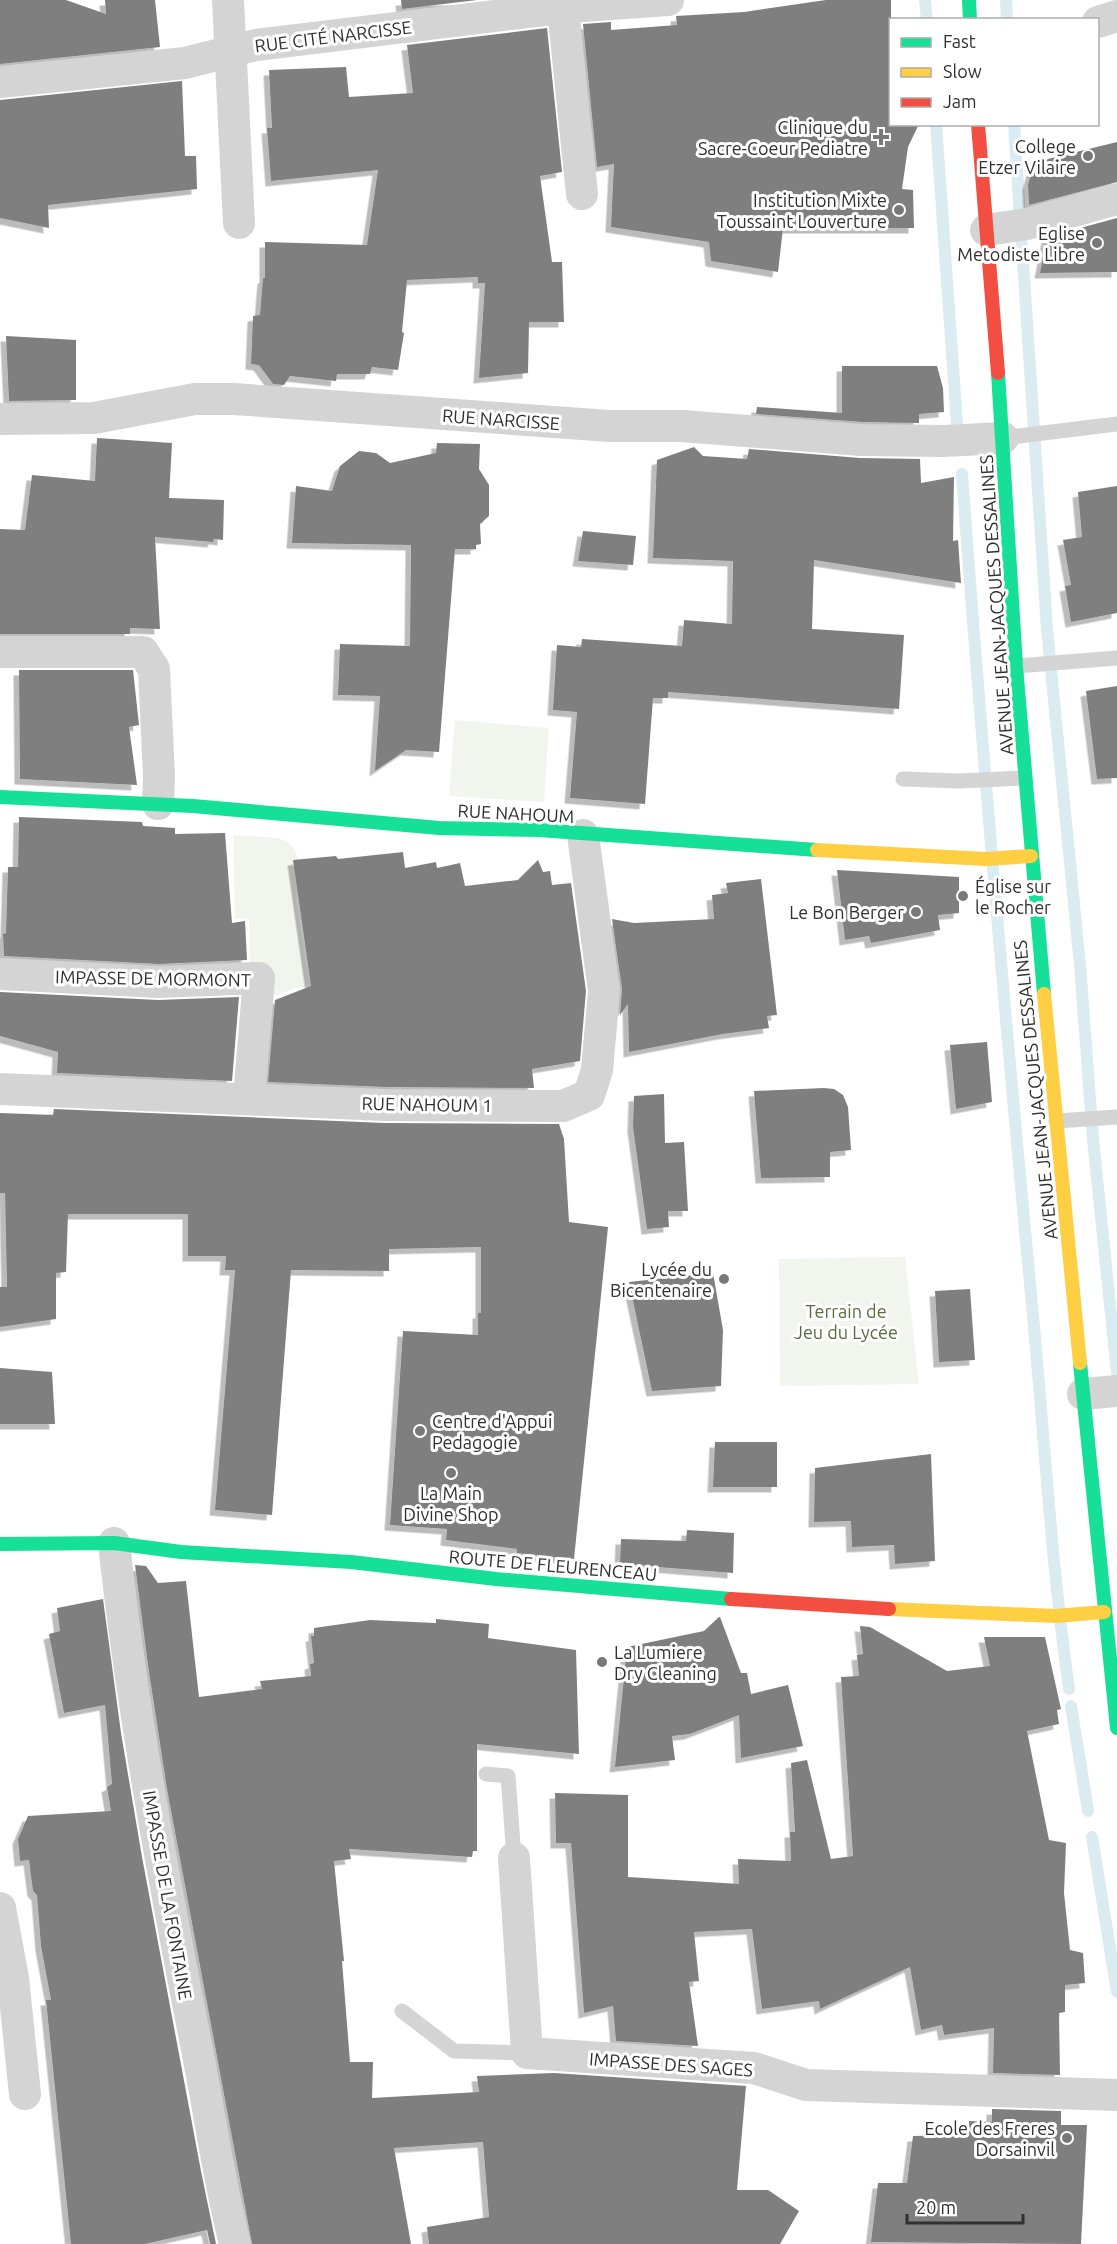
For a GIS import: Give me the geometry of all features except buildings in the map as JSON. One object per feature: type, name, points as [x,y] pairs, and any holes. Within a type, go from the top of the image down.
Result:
[{"type":"street","points":[[228,0],[239,223]]},
{"type":"street","name":"RUE CITÉ NARCISSE","points":[[0,82],[185,63],[232,50],[567,5],[668,0]]},
{"type":"street","points":[[969,0],[970,18]]},
{"type":"street","points":[[567,5],[582,194]]},
{"type":"street","points":[[1099,22],[1117,16]]},
{"type":"street","name":"AVENUE JEAN-JACQUES DESSALINES","points":[[979,126],[1009,227],[1016,666],[1056,1121],[1100,1393],[1101,1583],[1117,1728]]},
{"type":"street","points":[[1009,227],[1117,199]]},
{"type":"street","name":"RUE NARCISSE","points":[[0,419],[94,418],[195,399],[234,399],[587,425],[682,426],[861,440],[943,441],[1014,437]]},
{"type":"street","points":[[0,652],[143,652],[154,669],[159,776],[158,804]]},
{"type":"street","name":"RUE NAHOUM","points":[[0,797],[158,804],[439,828],[539,830],[583,835],[874,854],[992,859],[1031,856]]},
{"type":"street","name":"RUE NAHOUM 1","points":[[0,1089],[385,1105],[563,1106],[589,1095],[597,1070],[604,991],[583,835]]},
{"type":"street","name":"IMPASSE DE MORMONT","points":[[0,974],[159,981],[259,978],[249,1098]]},
{"type":"street","name":"ROUTE DE FLEURENCEAU","points":[[0,1545],[114,1543],[181,1552],[351,1562],[496,1579],[790,1604],[1060,1616],[1104,1612]]},
{"type":"street","name":"IMPASSE DE LA FONTAINE","points":[[114,1543],[157,1842],[224,2198],[235,2244]]},
{"type":"street","points":[[514,1858],[527,2053]]},
{"type":"street","points":[[0,1908],[13,1978],[25,2094]]},
{"type":"street","name":"IMPASSE DES SAGES","points":[[527,2053],[754,2068],[807,2085],[1117,2095]]},
{"type":"lane","points":[[1014,437],[1117,424]]},
{"type":"lane","points":[[1016,666],[1117,658]]},
{"type":"lane","points":[[903,779],[1025,778]]},
{"type":"lane","points":[[1056,1121],[1117,1117]]},
{"type":"lane","points":[[1101,1583],[1117,1581]]},
{"type":"lane","points":[[486,1774],[508,1776],[514,1858]]},
{"type":"lane","points":[[402,2011],[454,2051],[527,2053]]},
{"type":"green space","points":[[455,720],[549,728],[544,802],[449,796]]},
{"type":"green space","points":[[233,835],[279,838],[292,845],[302,866],[296,901],[308,975],[319,974],[316,987],[295,988],[274,996],[261,995],[250,972],[249,918],[235,919]]},
{"type":"green space","name":"Terrain de Jeu du Lycée","points":[[905,1257],[919,1384],[780,1386],[779,1259]]},
{"type":"waterway","points":[[925,0],[927,18]]},
{"type":"waterway","points":[[1006,0],[1007,18]]},
{"type":"waterway","points":[[936,126],[957,424]]},
{"type":"waterway","points":[[1014,126],[1047,629],[1080,965],[1093,1139],[1117,1373]]},
{"type":"waterway","points":[[962,474],[1004,993],[1053,1545],[1069,1689]]},
{"type":"waterway","points":[[1071,1706],[1088,1811]]},
{"type":"waterway","points":[[1092,1837],[1117,1992]]},
{"type":"traffic: fast","points":[[969,0],[970,18]]},
{"type":"traffic: fast","points":[[998,373],[1016,666],[1044,994]]},
{"type":"traffic: fast","points":[[0,797],[193,806],[439,828],[539,830],[817,850]]},
{"type":"traffic: fast","points":[[1080,1363],[1117,1728]]},
{"type":"traffic: fast","points":[[0,1544],[114,1543],[181,1552],[351,1562],[496,1579],[731,1599]]},
{"type":"traffic: slow","points":[[817,850],[986,859],[1031,856]]},
{"type":"traffic: slow","points":[[1044,994],[1080,1363]]},
{"type":"traffic: slow","points":[[889,1609],[1055,1616],[1104,1612]]},
{"type":"traffic: jam","points":[[978,126],[998,373]]},
{"type":"traffic: jam","points":[[731,1599],[889,1609]]},
{"type":"place","name":"Clinique du Sacre-Coeur Pediatre","points":[[881,137]]},
{"type":"place","name":"College Etzer Vilaire","points":[[1088,156]]},
{"type":"place","name":"Institution Mixte Toussaint Louverture","points":[[899,210]]},
{"type":"place","name":"Eglise Metodiste Libre","points":[[1097,243]]},
{"type":"place","name":"Église sur le Rocher","points":[[963,896]]},
{"type":"place","name":"Le Bon Berger","points":[[916,912]]},
{"type":"place","name":"Lycée du Bicentenaire","points":[[724,1279]]},
{"type":"place","name":"Centre d'Appui Pedagogie","points":[[420,1431]]},
{"type":"place","name":"La Main Divine Shop","points":[[451,1473]]},
{"type":"place","name":"La Lumiere Dry Cleaning","points":[[602,1662]]},
{"type":"place","name":"Ecole des Freres Dorsainvil","points":[[1067,2138]]}]
